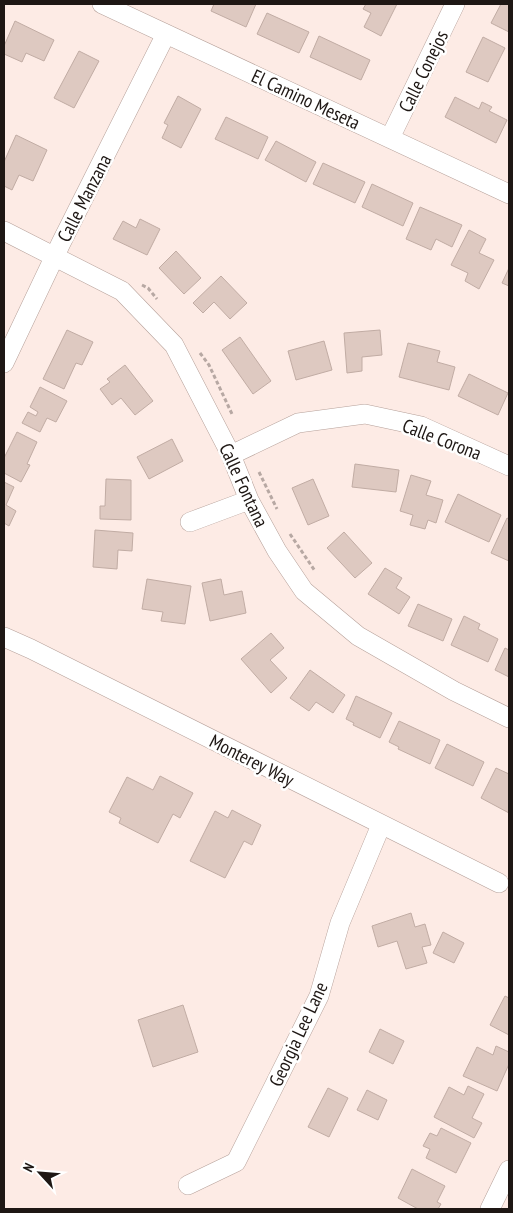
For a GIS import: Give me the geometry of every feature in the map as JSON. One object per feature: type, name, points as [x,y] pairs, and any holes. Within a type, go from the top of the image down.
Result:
[{"type":"street","name":"El Camino Meseta","points":[[102,4],[509,194]]},
{"type":"street","name":"Calle Conejos","points":[[390,138],[455,4]]},
{"type":"street","name":"Calle Manzana","points":[[4,363],[54,256],[166,34]]},
{"type":"street","name":"Calle Fontana","points":[[4,231],[122,291],[174,345],[231,455],[249,500],[277,551],[304,591],[358,636],[454,691],[509,718]]},
{"type":"street","name":"Calle Corona","points":[[231,455],[298,423],[365,414],[421,426],[509,466]]},
{"type":"street","points":[[190,522],[249,500]]},
{"type":"street","name":"Monterey Way","points":[[4,637],[499,883]]},
{"type":"street","name":"Georgia Lee Lane","points":[[188,1185],[236,1162],[319,996],[340,923],[381,825]]},
{"type":"street","points":[[490,1209],[509,1170]]},
{"type":"building","points":[[214,4],[256,4],[246,27],[211,11]]},
{"type":"building","points":[[366,4],[397,4],[381,36],[364,27],[371,13],[363,9]]},
{"type":"building","points":[[501,4],[509,4],[509,32],[491,23]]},
{"type":"building","points":[[267,13],[309,32],[299,53],[257,34]]},
{"type":"building","points":[[15,21],[54,40],[44,61],[26,53],[22,62],[4,54],[4,46]]},
{"type":"building","points":[[319,36],[370,60],[361,80],[310,57]]},
{"type":"building","points":[[483,37],[505,48],[488,82],[466,72]]},
{"type":"building","points":[[79,51],[99,61],[74,108],[54,98]]},
{"type":"building","points":[[178,96],[201,109],[181,148],[162,138],[168,125],[164,123]]},
{"type":"building","points":[[455,97],[479,109],[482,102],[492,107],[489,111],[507,120],[496,143],[445,117]]},
{"type":"building","points":[[226,117],[268,137],[258,159],[215,139]]},
{"type":"building","points":[[16,135],[47,150],[33,181],[19,175],[12,190],[4,186],[4,162]]},
{"type":"building","points":[[276,141],[316,162],[306,182],[265,160]]},
{"type":"building","points":[[323,163],[365,182],[355,203],[313,184]]},
{"type":"building","points":[[372,184],[413,203],[403,226],[362,207]]},
{"type":"building","points":[[420,207],[462,225],[452,247],[436,239],[431,250],[406,239]]},
{"type":"building","points":[[140,219],[160,229],[147,255],[113,239],[123,221],[136,228]]},
{"type":"building","points":[[469,230],[486,239],[479,253],[494,260],[479,289],[465,281],[468,273],[451,265]]},
{"type":"building","points":[[176,251],[201,278],[184,294],[159,268]]},
{"type":"building","points":[[509,268],[509,286],[502,283]]},
{"type":"building","points":[[221,276],[247,303],[230,319],[214,302],[203,313],[193,303]]},
{"type":"building","points":[[67,330],[93,342],[82,365],[76,363],[64,389],[43,379]]},
{"type":"building","points":[[380,330],[382,355],[362,357],[362,371],[347,373],[344,333]]},
{"type":"building","points":[[240,337],[271,381],[253,394],[222,350]]},
{"type":"building","points":[[324,341],[332,370],[296,380],[288,351]]},
{"type":"building","points":[[408,343],[440,351],[437,362],[455,367],[449,390],[399,377]]},
{"type":"building","points":[[125,365],[153,401],[135,415],[121,398],[112,405],[100,389],[110,382],[107,379]]},
{"type":"building","points":[[469,374],[508,393],[498,415],[458,396]]},
{"type":"building","points":[[40,387],[67,401],[56,422],[47,418],[40,432],[22,423],[28,412],[36,416],[38,412],[30,407]]},
{"type":"building","points":[[17,432],[37,442],[27,464],[30,465],[21,482],[4,473],[4,458]]},
{"type":"building","points":[[172,439],[183,461],[149,479],[137,457]]},
{"type":"building","points":[[355,464],[399,470],[396,492],[352,487]]},
{"type":"building","points":[[411,475],[431,481],[426,495],[443,500],[436,523],[428,520],[425,529],[410,525],[413,515],[400,511]]},
{"type":"building","points":[[106,479],[131,480],[131,520],[100,519],[100,506],[105,506]]},
{"type":"building","points":[[313,479],[329,516],[308,525],[292,488]]},
{"type":"building","points":[[4,482],[14,487],[6,505],[16,511],[9,526],[4,523]]},
{"type":"building","points":[[458,494],[501,515],[489,542],[445,522]]},
{"type":"building","points":[[507,518],[509,519],[509,561],[491,553]]},
{"type":"building","points":[[95,530],[133,533],[132,551],[118,550],[117,569],[93,567]]},
{"type":"building","points":[[344,532],[372,563],[355,578],[327,548]]},
{"type":"building","points":[[385,568],[402,578],[396,588],[410,597],[399,614],[368,594]]},
{"type":"building","points":[[147,579],[191,586],[185,624],[161,621],[163,612],[142,609]]},
{"type":"building","points":[[221,579],[224,595],[242,591],[246,613],[210,621],[202,583]]},
{"type":"building","points":[[418,604],[452,619],[443,641],[408,626]]},
{"type":"building","points":[[464,616],[480,624],[478,629],[498,639],[488,662],[451,645]]},
{"type":"building","points":[[271,633],[284,648],[270,660],[287,678],[271,693],[241,659]]},
{"type":"building","points":[[505,648],[509,650],[509,677],[495,670]]},
{"type":"building","points":[[310,670],[345,695],[333,713],[316,702],[309,711],[290,698]]},
{"type":"building","points":[[356,696],[392,713],[380,738],[353,725],[354,723],[346,719]]},
{"type":"building","points":[[399,721],[440,740],[430,764],[398,749],[399,747],[389,742]]},
{"type":"building","points":[[447,744],[484,762],[473,786],[435,768]]},
{"type":"building","points":[[496,768],[509,774],[509,813],[481,798]]},
{"type":"building","points":[[160,776],[193,793],[180,818],[173,814],[158,843],[119,823],[121,818],[109,812],[127,777],[153,790]]},
{"type":"building","points":[[232,810],[261,825],[252,845],[244,841],[225,878],[190,861],[215,811],[228,818]]},
{"type":"building","points":[[411,913],[415,927],[425,924],[431,945],[422,947],[427,963],[406,969],[397,941],[378,947],[372,926]]},
{"type":"building","points":[[443,932],[464,943],[454,963],[433,953]]},
{"type":"building","points":[[505,996],[509,998],[509,1035],[490,1025]]},
{"type":"building","points":[[183,1005],[198,1052],[153,1067],[138,1020]]},
{"type":"building","points":[[380,1029],[404,1041],[393,1064],[369,1052]]},
{"type":"building","points":[[496,1046],[509,1052],[509,1064],[497,1091],[463,1076],[477,1047],[493,1055]]},
{"type":"building","points":[[468,1086],[484,1094],[472,1118],[482,1123],[474,1138],[434,1117],[449,1087],[464,1095]]},
{"type":"building","points":[[328,1088],[348,1098],[329,1137],[308,1127]]},
{"type":"building","points":[[367,1090],[387,1100],[378,1120],[357,1110]]},
{"type":"building","points":[[441,1128],[471,1143],[456,1173],[426,1158],[430,1149],[423,1146],[430,1133],[437,1136]]},
{"type":"building","points":[[412,1169],[445,1186],[437,1202],[441,1204],[438,1209],[418,1209],[398,1198]]}]
